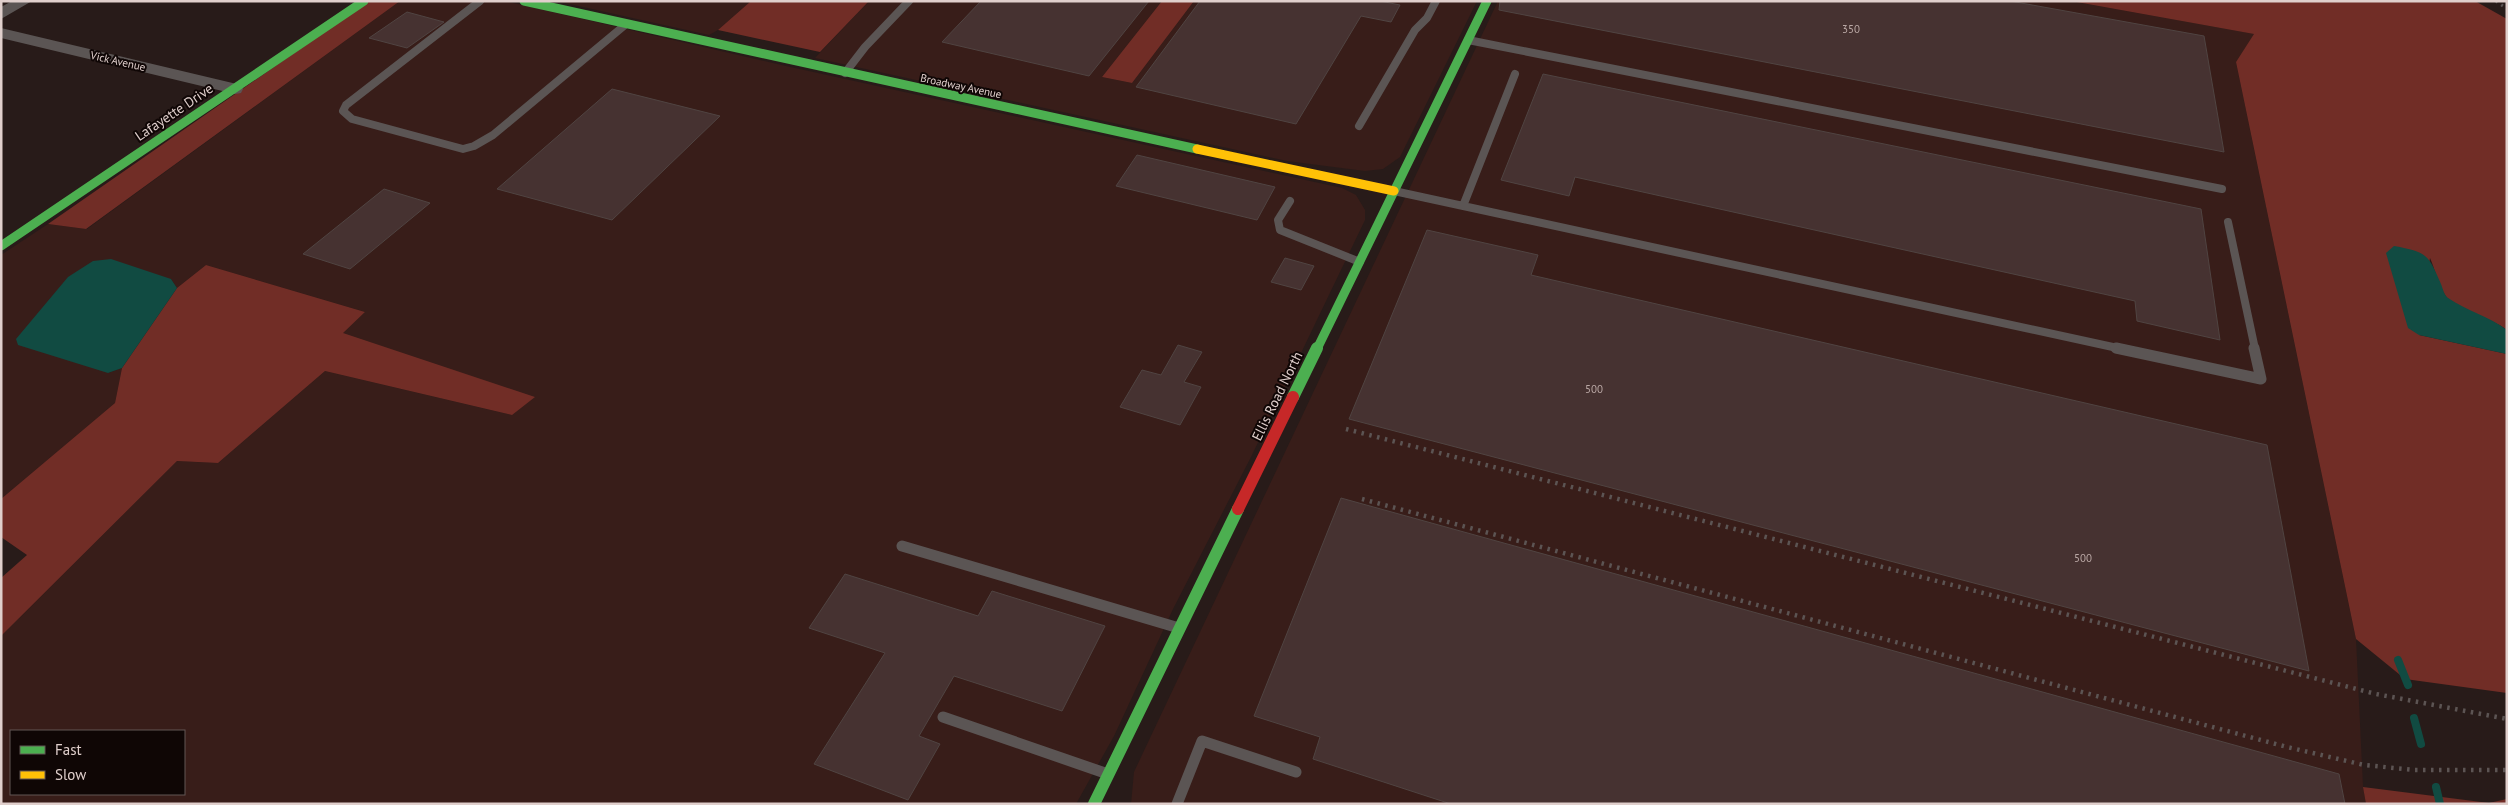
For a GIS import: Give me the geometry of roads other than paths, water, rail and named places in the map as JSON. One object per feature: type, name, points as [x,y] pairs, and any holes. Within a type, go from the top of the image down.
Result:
[{"type":"street","points":[[1,14],[24,1]]},
{"type":"street","name":"Lafayette Drive","points":[[1,246],[9,233],[235,89],[364,1]]},
{"type":"street","name":"Broadway Avenue","points":[[524,1],[625,25],[1394,191]]},
{"type":"street","name":"Ellis Road North","points":[[1094,804],[1487,1]]},
{"type":"street","name":"Vick Avenue","points":[[1,33],[235,89]]},
{"type":"lane","points":[[480,1],[346,105],[343,111],[346,115],[352,119],[463,149],[474,146],[513,119],[625,25]]},
{"type":"lane","points":[[845,73],[865,47],[909,1]]},
{"type":"lane","points":[[1359,126],[1415,30],[1426,18],[1436,1]]},
{"type":"lane","points":[[1468,40],[2222,188]]},
{"type":"lane","points":[[1463,206],[1515,74]]},
{"type":"lane","points":[[1394,191],[2261,379],[2228,222]]},
{"type":"lane","points":[[1290,201],[1278,220],[1280,230],[1288,235],[1360,262]]},
{"type":"lane","points":[[902,546],[1180,628]]},
{"type":"lane","points":[[943,717],[1109,774]]},
{"type":"lane","points":[[1177,804],[1202,741],[1296,772]]},
{"type":"water","points":[[2394,246],[2413,250],[2425,256],[2433,266],[2448,298],[2507,330],[2507,354],[2419,335],[2408,328],[2386,253]]},
{"type":"water","points":[[111,259],[171,279],[177,288],[122,368],[108,373],[18,345],[16,339],[68,277],[93,261]]},
{"type":"waterway","points":[[2398,660],[2408,685]]},
{"type":"waterway","points":[[2414,718],[2421,744]]},
{"type":"waterway","points":[[2436,787],[2440,804]]},
{"type":"railway","points":[[2496,1],[2507,9]]},
{"type":"railway","points":[[1346,429],[2376,694],[2507,719]]},
{"type":"railway","points":[[1362,499],[2287,747],[2364,765],[2415,770],[2507,770]]}]
